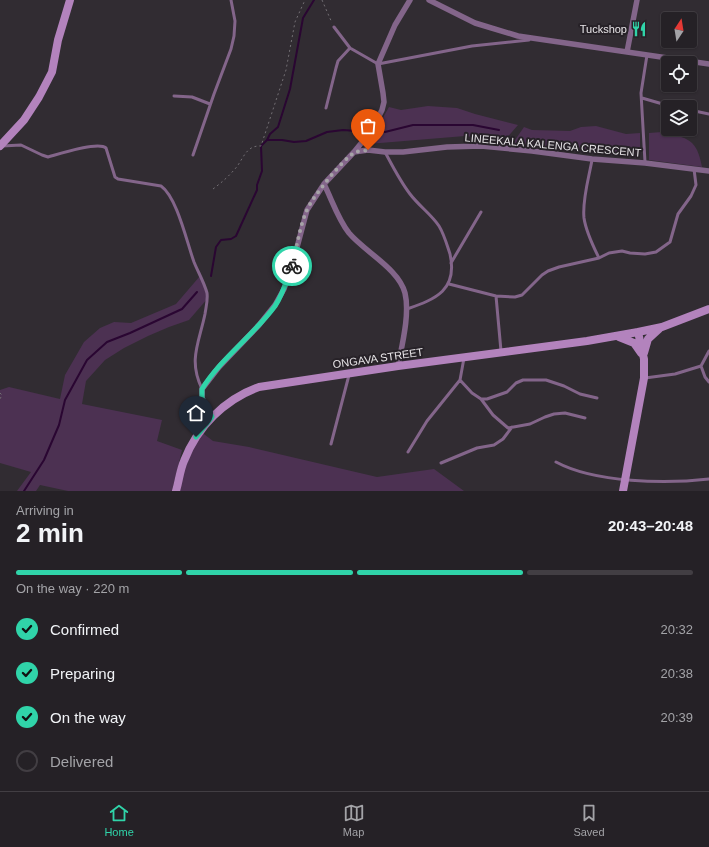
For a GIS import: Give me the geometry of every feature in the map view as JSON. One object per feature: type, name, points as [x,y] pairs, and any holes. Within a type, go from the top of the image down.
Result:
[{"type":"street","points":[[0,146],[24,120],[39,97],[52,72],[58,40],[70,0]]},
{"type":"street","points":[[212,417],[202,398],[202,389],[219,367],[259,326],[275,305],[284,290],[307,210],[324,184],[372,130],[382,110],[384,102],[378,64],[395,25],[410,0]]},
{"type":"street","points":[[429,0],[439,3],[461,17],[486,27],[518,36],[709,64]]},
{"type":"street","points":[[627,52],[637,0]]},
{"type":"street","name":"LINEEKALA KALENGA CRESCENT","points":[[354,152],[368,150],[385,152],[466,146],[508,148],[709,171]]},
{"type":"street","points":[[324,184],[349,233],[390,271],[400,283],[405,293],[406,309],[398,366]]},
{"type":"street","name":"ONGAVA STREET","points":[[176,491],[182,466],[196,437],[212,417],[232,400],[259,387],[398,366],[616,337],[662,327],[708,312]]},
{"type":"street","points":[[623,491],[644,378],[645,348],[648,339],[662,327]]},
{"type":"street","points":[[638,332],[644,359]]},
{"type":"street","points":[[616,337],[624,338],[634,343],[640,350],[644,359]]},
{"type":"lane","points":[[193,155],[234,36],[235,21],[231,0]]},
{"type":"lane","points":[[334,27],[350,48],[378,64],[472,46],[535,39]]},
{"type":"lane","points":[[326,108],[338,61],[350,48]]},
{"type":"lane","points":[[645,163],[641,93],[647,55]]},
{"type":"lane","points":[[174,96],[192,97],[210,104]]},
{"type":"lane","points":[[642,98],[661,104]]},
{"type":"lane","points":[[697,111],[709,114]]},
{"type":"lane","points":[[0,146],[22,145],[42,155],[48,156],[92,146],[104,146],[106,148],[115,177],[118,179],[161,186],[165,189],[175,204],[208,298],[195,356],[197,378],[202,389]]},
{"type":"lane","points":[[385,152],[400,180],[410,194],[440,226],[448,248],[451,262],[449,284],[437,296],[406,309]]},
{"type":"lane","points":[[592,158],[585,200],[584,218],[589,236],[599,258]]},
{"type":"lane","points":[[449,284],[496,296],[515,297],[522,295],[548,271],[599,258],[609,253],[622,251],[630,253],[651,253],[660,250],[667,244],[673,234],[678,214],[691,196],[696,185],[694,169]]},
{"type":"lane","points":[[451,262],[481,212]]},
{"type":"lane","points":[[496,296],[501,353]]},
{"type":"lane","points":[[644,378],[675,374],[701,366],[709,351]]},
{"type":"lane","points":[[408,452],[427,421],[460,380],[464,358]]},
{"type":"lane","points":[[701,366],[705,377],[709,382]]},
{"type":"lane","points":[[331,444],[350,373]]},
{"type":"lane","points":[[460,380],[472,393],[481,399],[503,425],[508,428],[530,424],[554,414],[565,413],[585,418]]},
{"type":"lane","points":[[481,399],[487,399],[507,392],[516,383],[524,380],[546,380],[564,386],[580,394],[596,398]]},
{"type":"lane","points":[[441,463],[477,448],[494,445],[503,439],[512,427]]},
{"type":"lane","points":[[556,462],[569,469],[625,480],[681,482],[709,479]]},
{"type":"path","points":[[213,189],[234,170],[239,164],[240,160],[252,147],[261,146],[286,70],[295,22],[305,0]]},
{"type":"path","points":[[322,0],[334,27]]},
{"type":"path","points":[[0,393],[2,395],[0,398]]},
{"type":"shaded area","points":[[428,106],[457,108],[518,125],[504,141],[465,136],[368,144],[389,107],[401,110]]},
{"type":"shaded area","points":[[596,126],[626,134],[640,133],[640,153],[638,158],[513,143],[524,127],[532,130],[570,131],[581,127]]},
{"type":"shaded area","points":[[661,132],[661,136],[679,136],[690,141],[697,151],[702,167],[649,160],[649,133]]},
{"type":"shaded area","points":[[200,276],[208,298],[189,320],[148,336],[124,348],[105,360],[86,381],[82,404],[162,420],[157,441],[182,450],[172,491],[68,491],[40,485],[36,491],[17,491],[31,472],[0,463],[0,390],[9,387],[60,399],[65,375],[84,342],[100,328],[114,322],[131,323],[176,304]]},
{"type":"shaded area","points":[[200,431],[213,441],[249,447],[377,477],[434,469],[464,491],[176,491]]},
{"type":"waterway","points":[[211,276],[216,247],[221,240],[231,239],[236,236],[257,190],[257,185],[262,171],[261,146],[270,134],[278,127],[290,89],[303,18],[314,0]]},
{"type":"waterway","points":[[267,140],[294,142],[306,141],[327,132],[343,130],[385,132],[413,125],[473,125],[499,130]]},
{"type":"waterway","points":[[24,491],[44,460],[59,425],[65,400],[87,360],[107,342],[182,309],[197,292]]},
{"type":"way so far","points":[[292,266],[303,223],[311,202],[324,184],[354,152],[368,150]]},
{"type":"place","name":"Tuckshop","points":[[639,29]]},
{"type":"route","points":[[196,437],[212,417],[202,398],[202,389],[219,367],[259,326],[275,305],[284,290],[292,266]]}]
